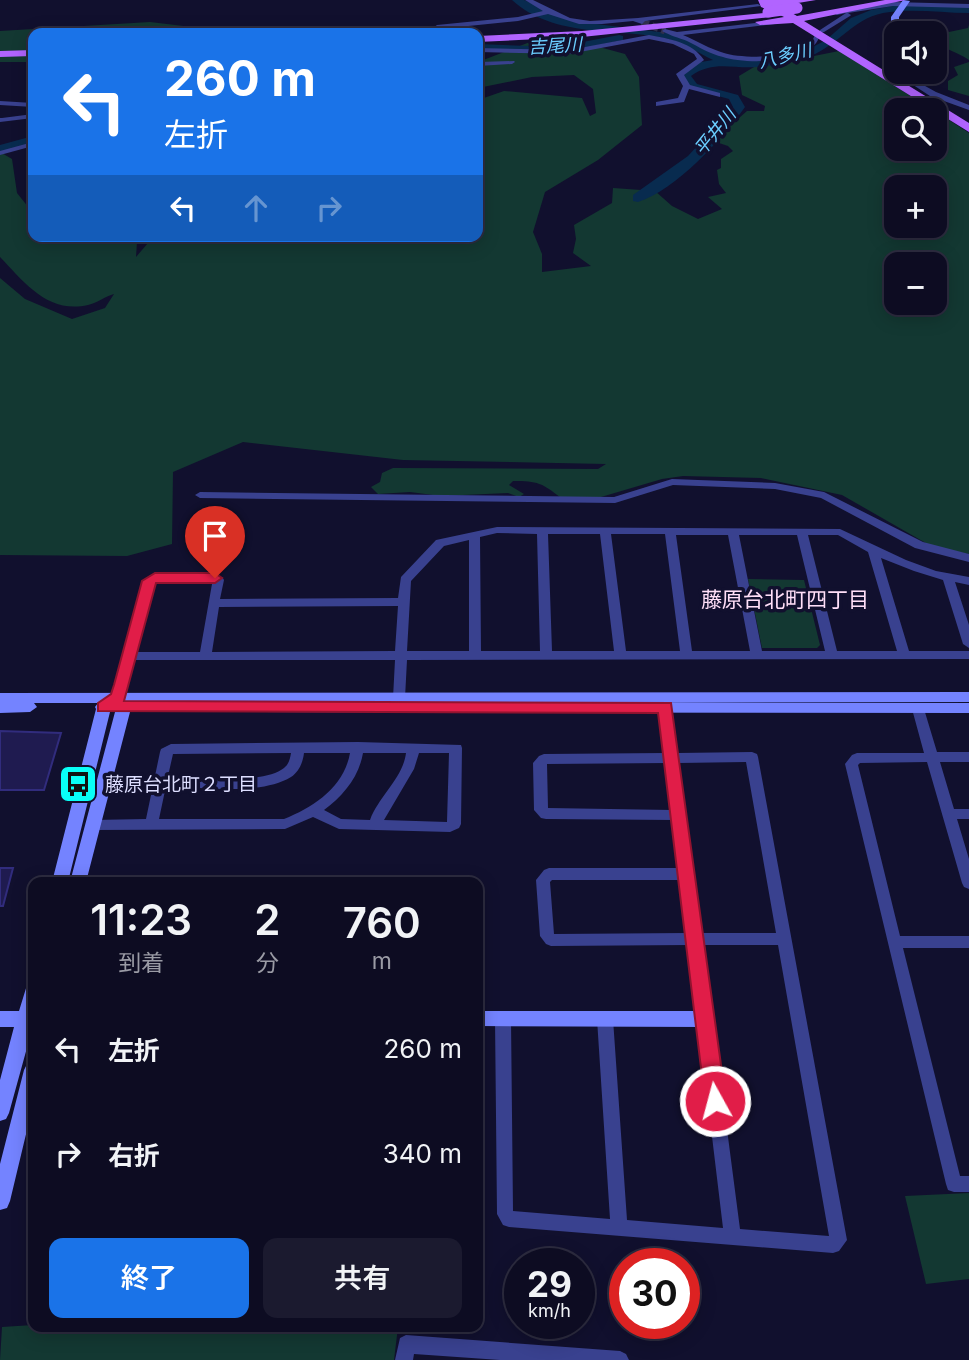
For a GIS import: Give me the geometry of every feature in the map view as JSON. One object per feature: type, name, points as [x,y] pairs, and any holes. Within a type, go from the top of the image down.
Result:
[{"type":"main road","points":[[612,31],[782,8],[811,0]]},
{"type":"main road","points":[[483,38],[580,30],[855,0]]},
{"type":"main road","points":[[483,38],[612,31],[782,8],[876,4]]},
{"type":"main road","points":[[782,8],[819,15],[901,5]]},
{"type":"main road","points":[[782,8],[969,128]]},
{"type":"main road","points":[[837,43],[884,67]]},
{"type":"main road","points":[[0,55],[28,55]]},
{"type":"main road","points":[[912,84],[969,123]]},
{"type":"street","points":[[528,0],[546,12],[584,25],[782,8]]},
{"type":"street","points":[[665,31],[677,33],[729,57],[760,58],[801,51],[814,44],[821,33],[843,17],[876,4]]},
{"type":"street","points":[[819,15],[876,4],[969,6]]},
{"type":"street","points":[[901,5],[969,13]]},
{"type":"street","points":[[677,33],[782,8]]},
{"type":"street","points":[[436,28],[527,17],[546,12]]},
{"type":"street","points":[[466,24],[468,28]]},
{"type":"street","points":[[483,50],[569,52],[649,37],[675,42],[700,57],[701,60],[680,74],[687,86],[718,95]]},
{"type":"street","points":[[688,49],[703,46]]},
{"type":"street","points":[[483,65],[512,62]]},
{"type":"street","points":[[915,84],[969,108]]},
{"type":"street","points":[[659,104],[679,101],[687,86]]},
{"type":"street","points":[[0,103],[28,105]]},
{"type":"street","points":[[2,120],[28,117]]},
{"type":"street","points":[[0,153],[28,145]]},
{"type":"street","points":[[200,495],[615,500],[672,482],[775,486],[824,495],[919,545],[969,558]]},
{"type":"street","points":[[399,698],[401,602],[405,580],[435,546],[497,530],[840,532],[873,551],[915,569],[969,581]]},
{"type":"street","points":[[670,530],[687,655]]},
{"type":"street","points":[[733,530],[757,655]]},
{"type":"street","points":[[542,531],[546,655]]},
{"type":"street","points":[[605,531],[620,655]]},
{"type":"street","points":[[801,531],[832,655]]},
{"type":"street","points":[[474,536],[475,655]]},
{"type":"street","points":[[873,551],[904,655]]},
{"type":"street","points":[[79,877],[149,581],[155,578],[218,580],[205,655]]},
{"type":"street","points":[[948,578],[969,644]]},
{"type":"street","points":[[214,603],[401,602]]},
{"type":"street","points":[[130,656],[969,655]]},
{"type":"street","points":[[0,708],[104,707],[121,702],[399,698],[969,697]]},
{"type":"street","points":[[0,698],[121,702],[969,708]]},
{"type":"street","points":[[61,877],[104,707]]},
{"type":"street","points":[[666,707],[733,1237]]},
{"type":"street","points":[[918,709],[968,877]]},
{"type":"street","points":[[93,825],[285,824],[314,811],[334,795],[352,771],[358,747]]},
{"type":"street","points":[[160,781],[266,781],[287,773],[298,758],[298,748]]},
{"type":"street","points":[[375,826],[377,815],[413,762],[413,748]]},
{"type":"street","points":[[151,826],[166,752],[171,749],[456,748],[454,824],[450,827],[339,824],[314,811]]},
{"type":"street","points":[[503,1018],[505,1214],[509,1219],[833,1245],[838,1240],[752,757],[544,759],[538,763],[541,810],[547,814],[678,815]]},
{"type":"street","points":[[969,757],[856,758],[851,764],[954,1184],[969,1184]]},
{"type":"street","points":[[948,814],[969,814]]},
{"type":"street","points":[[686,874],[549,874],[543,880],[547,936],[551,940],[785,939]]},
{"type":"street","points":[[895,942],[969,942]]},
{"type":"street","points":[[0,1019],[28,1019]]},
{"type":"street","points":[[483,1019],[705,1019]]},
{"type":"street","points":[[605,1019],[619,1228]]},
{"type":"street","points":[[0,1113],[28,1025]]},
{"type":"street","points":[[0,1201],[28,1090]]},
{"type":"street","points":[[404,1360],[406,1344],[620,1360]]},
{"type":"green space","points":[[150,22],[194,28],[50,28]]},
{"type":"green space","points":[[969,25],[969,60],[947,48],[947,32],[968,28]]},
{"type":"green space","points":[[28,29],[28,62],[0,62],[0,31]]},
{"type":"green space","points":[[577,41],[625,54],[639,77],[642,125],[598,160],[545,192],[533,232],[542,254],[542,272],[591,266],[573,253],[576,239],[574,225],[612,203],[613,188],[655,191],[672,206],[698,219],[722,209],[708,197],[726,193],[719,184],[717,170],[721,168],[721,159],[733,151],[728,146],[713,141],[747,111],[764,111],[765,106],[742,95],[739,76],[754,67],[753,63],[779,63],[839,51],[884,79],[884,84],[892,84],[914,98],[884,98],[884,161],[947,161],[947,119],[969,133],[969,554],[931,546],[842,495],[761,478],[683,476],[662,479],[601,497],[561,498],[539,484],[513,481],[509,485],[524,494],[519,497],[508,493],[441,496],[410,492],[378,494],[371,487],[380,482],[382,473],[393,468],[598,469],[606,464],[403,460],[243,442],[173,472],[172,544],[127,556],[0,555],[0,278],[25,299],[72,319],[105,308],[114,294],[88,305],[61,305],[38,294],[0,257],[0,152],[12,159],[17,193],[28,207],[28,242],[137,242],[136,257],[149,242],[483,242],[483,98],[504,91],[582,98],[590,116],[596,113],[593,89],[574,75],[532,77],[483,87],[483,60],[530,42]]},
{"type":"green space","points":[[969,62],[969,96],[948,90],[948,81],[958,75],[954,67]]},
{"type":"green space","points":[[748,579],[804,580],[820,645],[817,648],[762,648]]},
{"type":"green space","points":[[969,1193],[969,1279],[926,1284],[905,1196]]},
{"type":"green space","points":[[28,1325],[28,1332],[397,1332],[394,1360],[0,1360],[2,1327]]},
{"type":"building","points":[[0,731],[61,733],[44,790],[0,790]]},
{"type":"building","points":[[0,868],[13,868],[3,906],[0,906]]},
{"type":"waterway","name":"八多川","points":[[517,0],[553,19],[588,28],[664,35],[685,41],[725,61]]},
{"type":"waterway","name":"八多川","points":[[725,61],[765,63],[813,51],[825,46],[855,20],[884,10],[969,10]]},
{"type":"waterway","name":"吉尾川","points":[[483,47],[557,50],[619,38]]},
{"type":"waterway","name":"平井川","points":[[638,198],[693,158],[739,107],[734,97],[693,86],[684,76],[699,65],[725,61]]},
{"type":"waterway","name":"吉尾川","points":[[0,149],[28,141]]},
{"type":"tunnel","points":[[642,22],[665,31]]},
{"type":"place","name":"藤原台北町２丁目","points":[[78,784]]},
{"type":"district","name":"藤原台北町四丁目","points":[[785,600]]},
{"type":"route","points":[[215,578],[155,578],[149,581],[118,697],[104,707],[666,707],[715,1101]]}]
